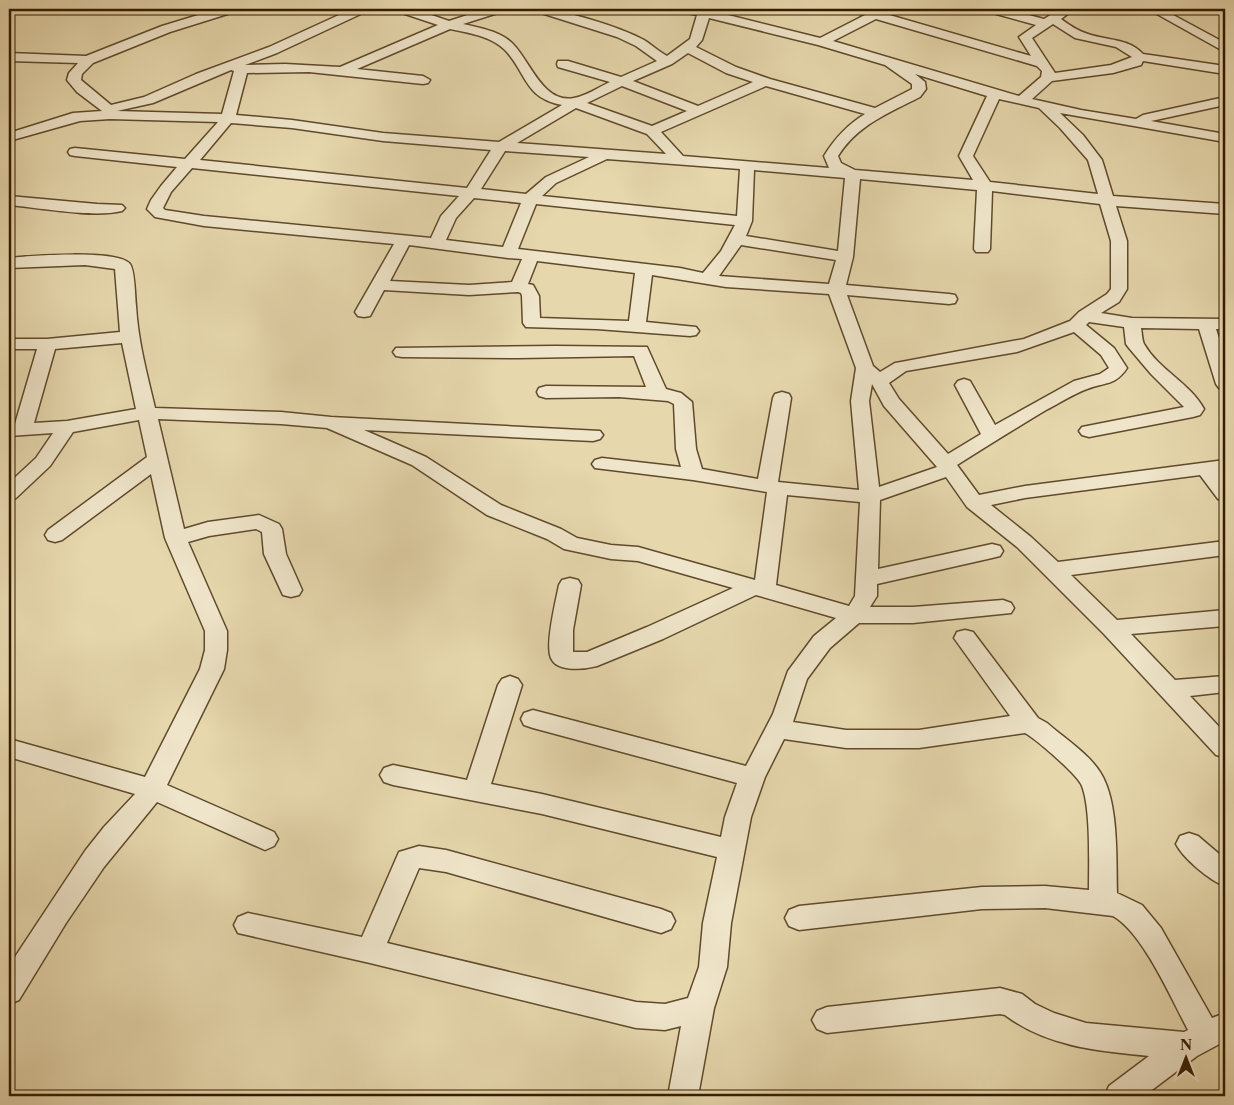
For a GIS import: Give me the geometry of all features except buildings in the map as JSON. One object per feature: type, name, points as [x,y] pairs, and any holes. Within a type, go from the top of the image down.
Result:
[{"type":"street","points":[[9,57],[88,60],[172,26],[230,9]]},
{"type":"street","points":[[9,137],[73,117],[148,100],[236,68],[361,9]]},
{"type":"street","points":[[403,9],[449,25],[482,32],[500,40],[509,46],[533,84],[553,99],[575,103],[652,132],[680,161]]},
{"type":"street","points":[[340,72],[449,25],[496,9]]},
{"type":"street","points":[[542,9],[621,34],[640,43],[667,62]]},
{"type":"street","points":[[686,9],[822,42],[995,94],[1081,114],[1225,138]]},
{"type":"street","points":[[856,9],[881,11],[1042,63]]},
{"type":"street","points":[[993,9],[1049,21],[1085,37],[1105,40],[1130,49],[1139,57],[1225,70]]},
{"type":"street","points":[[1048,78],[1048,72],[1025,36],[1067,9]]},
{"type":"street","points":[[1158,9],[1225,48]]},
{"type":"street","points":[[822,42],[881,11]]},
{"type":"street","points":[[436,244],[449,216],[472,191],[500,147],[575,103],[667,62],[688,48],[696,40],[704,13]]},
{"type":"street","points":[[1203,35],[1225,34]]},
{"type":"street","points":[[688,48],[732,70],[764,82],[876,112]]},
{"type":"street","points":[[1022,100],[1048,78],[1113,68],[1136,62],[1139,57]]},
{"type":"street","points":[[88,60],[76,73],[74,80],[108,110]]},
{"type":"street","points":[[853,175],[835,166],[831,156],[838,141],[848,130],[876,112],[904,100],[915,94],[919,89],[918,82],[889,62]]},
{"type":"street","points":[[563,64],[623,82],[699,111]]},
{"type":"street","points":[[236,68],[262,67],[340,72],[423,80]]},
{"type":"street","points":[[236,68],[228,118],[189,165],[158,197],[154,209],[160,214],[189,219],[404,240],[644,269],[748,284],[836,289],[949,300]]},
{"type":"street","points":[[652,132],[764,82]]},
{"type":"street","points":[[982,250],[985,186],[973,170],[966,156],[995,94]]},
{"type":"street","points":[[1128,122],[1170,115],[1225,102]]},
{"type":"street","points":[[683,1096],[699,1008],[713,967],[717,923],[738,817],[752,777],[785,714],[796,677],[822,642],[854,616],[866,596],[870,497],[860,401],[872,375],[901,367],[1017,347],[1080,320],[1113,298],[1119,289],[1119,241],[1095,160],[1090,151],[1042,104]]},
{"type":"street","points":[[73,117],[110,115],[228,118],[292,124],[383,137],[747,165],[985,186],[1106,200],[1225,209]]},
{"type":"street","points":[[75,152],[189,165],[472,191],[744,221]]},
{"type":"street","points":[[508,253],[531,198],[551,180],[588,161],[606,155]]},
{"type":"street","points":[[707,278],[718,270],[744,221],[747,165]]},
{"type":"street","points":[[853,175],[845,257],[836,289],[872,375],[891,402],[948,466],[974,502],[1024,542],[1053,570],[1112,628],[1225,748]]},
{"type":"street","points":[[9,200],[97,209],[117,208]]},
{"type":"street","points":[[736,239],[845,257]]},
{"type":"street","points":[[364,312],[404,240]]},
{"type":"street","points":[[518,287],[530,256]]},
{"type":"street","points":[[9,263],[40,261],[117,262],[123,266],[129,337],[176,538],[216,631],[216,650],[212,669],[152,789],[143,804],[131,814],[109,839],[64,902],[9,991]]},
{"type":"street","points":[[637,327],[644,269]]},
{"type":"street","points":[[380,286],[469,290],[518,287],[527,289],[531,293],[530,314],[532,323],[690,331]]},
{"type":"street","points":[[1080,320],[1132,323],[1225,324]]},
{"type":"street","points":[[602,464],[693,474],[772,487],[870,497],[948,466],[991,435],[1082,384],[1108,377],[1116,372],[1118,368],[1108,352],[1080,320]]},
{"type":"street","points":[[1089,431],[1195,409],[1191,402],[1157,370],[1135,344],[1132,323]]},
{"type":"street","points":[[1206,324],[1221,365],[1225,384]]},
{"type":"street","points":[[9,344],[47,344],[129,337]]},
{"type":"street","points":[[47,344],[16,430],[67,426],[147,414],[282,418],[331,423],[593,435]]},
{"type":"street","points":[[402,352],[641,351],[658,393]]},
{"type":"street","points":[[964,385],[991,435]]},
{"type":"street","points":[[546,392],[658,393],[680,398],[683,402],[686,448],[693,474]]},
{"type":"street","points":[[758,589],[782,398]]},
{"type":"street","points":[[331,423],[419,461],[494,510],[554,534],[571,544],[611,552],[638,554],[854,616],[1003,608]]},
{"type":"street","points":[[9,494],[43,462],[67,426]]},
{"type":"street","points":[[54,535],[158,459]]},
{"type":"street","points":[[974,502],[1025,492],[1225,466]]},
{"type":"street","points":[[1205,468],[1225,495]]},
{"type":"street","points":[[176,538],[208,529],[259,522],[266,524],[272,529],[275,554],[291,590]]},
{"type":"street","points":[[1053,570],[1225,548]]},
{"type":"street","points":[[867,579],[992,551]]},
{"type":"street","points":[[570,586],[562,630],[561,656],[568,660],[589,660],[758,589]]},
{"type":"street","points":[[1112,628],[1225,618]]},
{"type":"street","points":[[965,638],[1029,724],[1038,729],[1092,779],[1097,795],[1103,858],[1103,902]]},
{"type":"street","points":[[1169,689],[1225,684]]},
{"type":"street","points":[[476,791],[510,685]]},
{"type":"street","points":[[533,719],[752,777]]},
{"type":"street","points":[[776,729],[846,739],[918,739],[1016,724],[1029,724]]},
{"type":"street","points":[[9,748],[152,789],[266,839]]},
{"type":"street","points":[[393,775],[542,804],[732,850]]},
{"type":"street","points":[[1189,844],[1225,875]]},
{"type":"street","points":[[370,951],[404,867],[408,860],[419,857],[446,861],[661,921]]},
{"type":"street","points":[[798,918],[982,898],[1045,897],[1118,904],[1132,913],[1151,936],[1206,1036]]},
{"type":"street","points":[[248,925],[370,951],[636,1015],[665,1017],[699,1008]]},
{"type":"street","points":[[827,1020],[1000,1001],[1012,1003],[1025,1013],[1048,1025],[1086,1036],[1206,1036]]},
{"type":"street","points":[[1120,1096],[1206,1036]]}]
